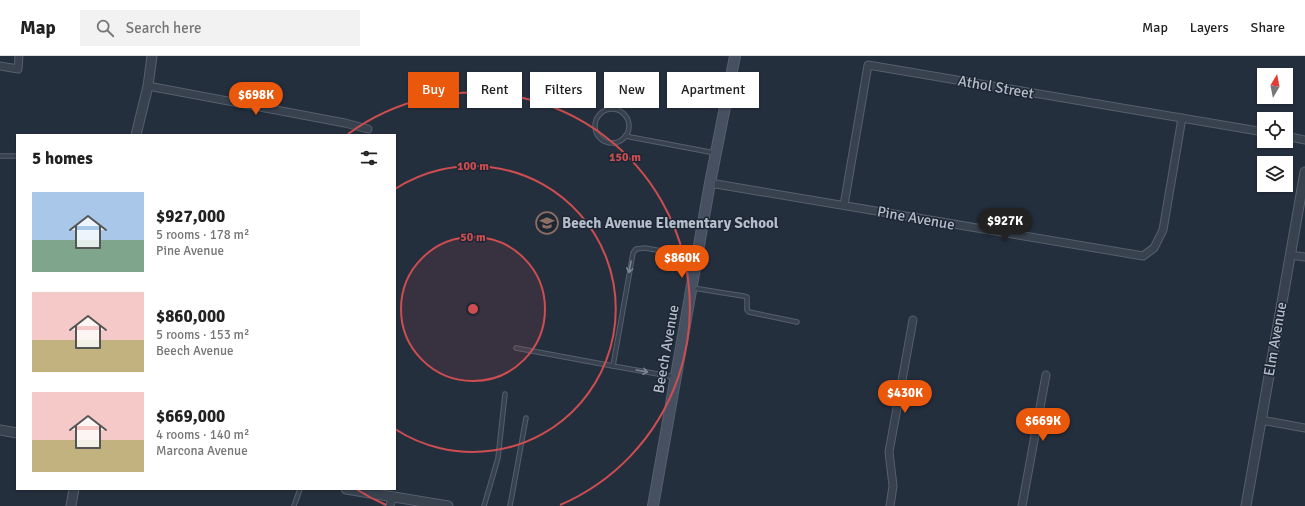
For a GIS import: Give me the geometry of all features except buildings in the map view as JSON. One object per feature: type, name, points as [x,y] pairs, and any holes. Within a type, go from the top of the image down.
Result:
[{"type":"main road","name":"Beech Avenue","points":[[654,506],[710,183],[735,56]]},
{"type":"street","points":[[0,66],[18,69],[19,56]]},
{"type":"street","points":[[136,134],[148,86],[152,56]]},
{"type":"street","name":"Athol Street","points":[[844,205],[868,65],[1257,131]]},
{"type":"street","points":[[148,86],[345,123],[368,129]]},
{"type":"street","name":"Pine Avenue","points":[[710,183],[1143,256],[1154,248],[1163,230],[1182,118]]},
{"type":"street","points":[[1293,137],[1305,140]]},
{"type":"street","name":"Elm Avenue","points":[[1246,506],[1305,172]]},
{"type":"street","points":[[1290,255],[1305,257]]},
{"type":"street","points":[[890,506],[893,486],[889,452],[913,320]]},
{"type":"street","points":[[1022,506],[1046,376]]},
{"type":"street","points":[[1261,420],[1305,428]]},
{"type":"street","points":[[0,430],[16,433]]},
{"type":"street","points":[[71,506],[74,490]]},
{"type":"street","points":[[350,490],[391,501],[448,506]]},
{"type":"lane","points":[[625,136],[629,125],[625,115],[615,109],[609,109],[600,114],[597,118],[595,128],[600,138],[604,141],[616,142],[625,136],[716,153]]},
{"type":"lane","points":[[0,156],[16,156]]},
{"type":"lane","points":[[613,366],[633,254],[636,249],[645,248],[697,257]]},
{"type":"lane","points":[[692,288],[747,297],[747,310],[749,312],[797,322]]},
{"type":"lane","points":[[516,348],[677,377]]},
{"type":"lane","points":[[484,506],[498,458],[505,394]]},
{"type":"lane","points":[[510,506],[526,418]]},
{"type":"lane","points":[[294,506],[300,490]]},
{"type":"place","name":"Beech Avenue Elementary School","points":[[547,223]]}]
